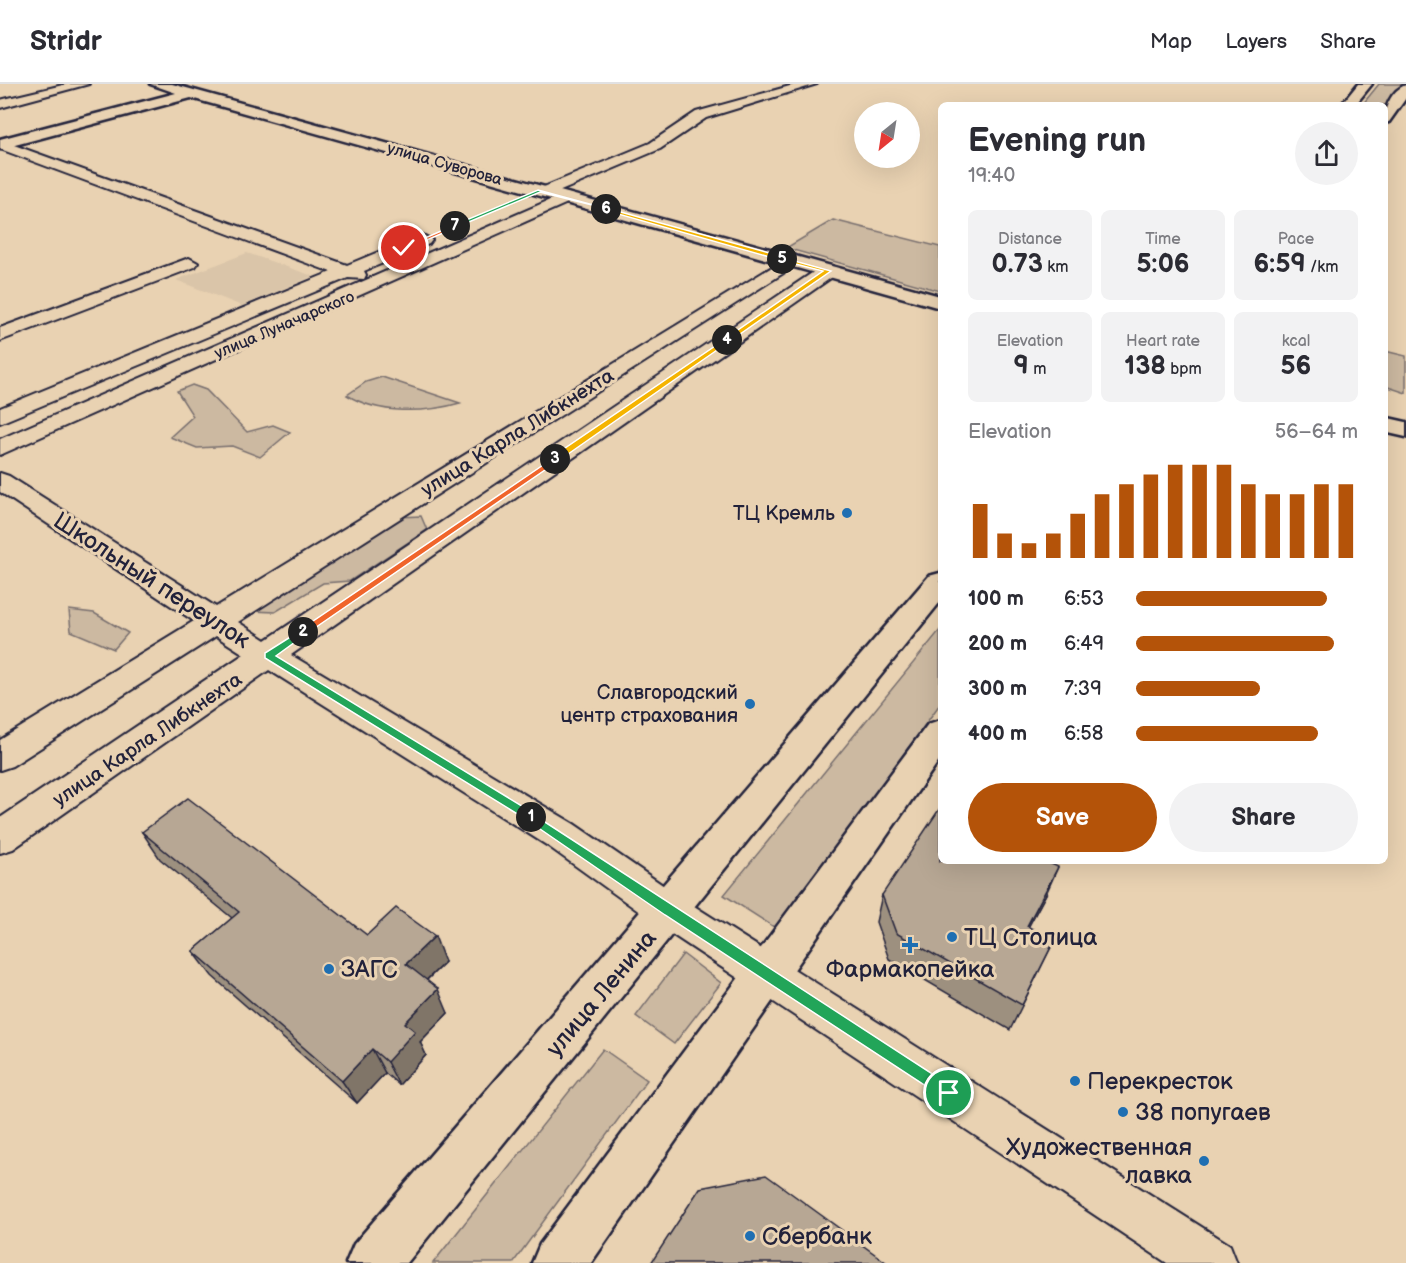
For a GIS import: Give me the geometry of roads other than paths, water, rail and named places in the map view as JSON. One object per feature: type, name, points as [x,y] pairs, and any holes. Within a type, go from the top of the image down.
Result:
[{"type":"street","points":[[0,104],[83,84]]},
{"type":"street","name":"улица Суворова","points":[[156,84],[938,301]]},
{"type":"street","name":"улица Луначарского","points":[[0,416],[655,146],[701,115],[811,84]]},
{"type":"street","points":[[1350,102],[1365,84]]},
{"type":"street","points":[[0,144],[221,86]]},
{"type":"street","points":[[1388,114],[1406,90]]},
{"type":"street","points":[[0,144],[378,283]]},
{"type":"street","name":"улица Луначарского","points":[[0,448],[566,198]]},
{"type":"street","name":"улица Карла Либкнехта","points":[[0,757],[214,620],[790,261]]},
{"type":"street","points":[[0,335],[189,263]]},
{"type":"street","name":"улица Карла Либкнехта","points":[[0,838],[269,656],[828,271]]},
{"type":"street","points":[[1388,425],[1406,430]]},
{"type":"street","name":"Школьный переулок","points":[[0,481],[269,656],[561,835],[669,911],[1212,1263]]},
{"type":"street","name":"улица Ленина","points":[[373,1263],[669,911],[938,585]]},
{"type":"street","points":[[559,1263],[938,737]]},
{"type":"place","name":"ТЦ Кремль","points":[[847,513]]},
{"type":"place","name":"Славгородский центр страхования","points":[[750,704]]},
{"type":"place","name":"ТЦ Столица","points":[[952,937]]},
{"type":"place","name":"Фармакопейка","points":[[910,945]]},
{"type":"place","name":"ЗАГС","points":[[329,969]]},
{"type":"place","name":"Перекресток","points":[[1075,1081]]},
{"type":"place","name":"38 попугаев","points":[[1123,1112]]},
{"type":"place","name":"Художественная лавка","points":[[1204,1161]]},
{"type":"place","name":"Сбербанк","points":[[750,1236]]}]
